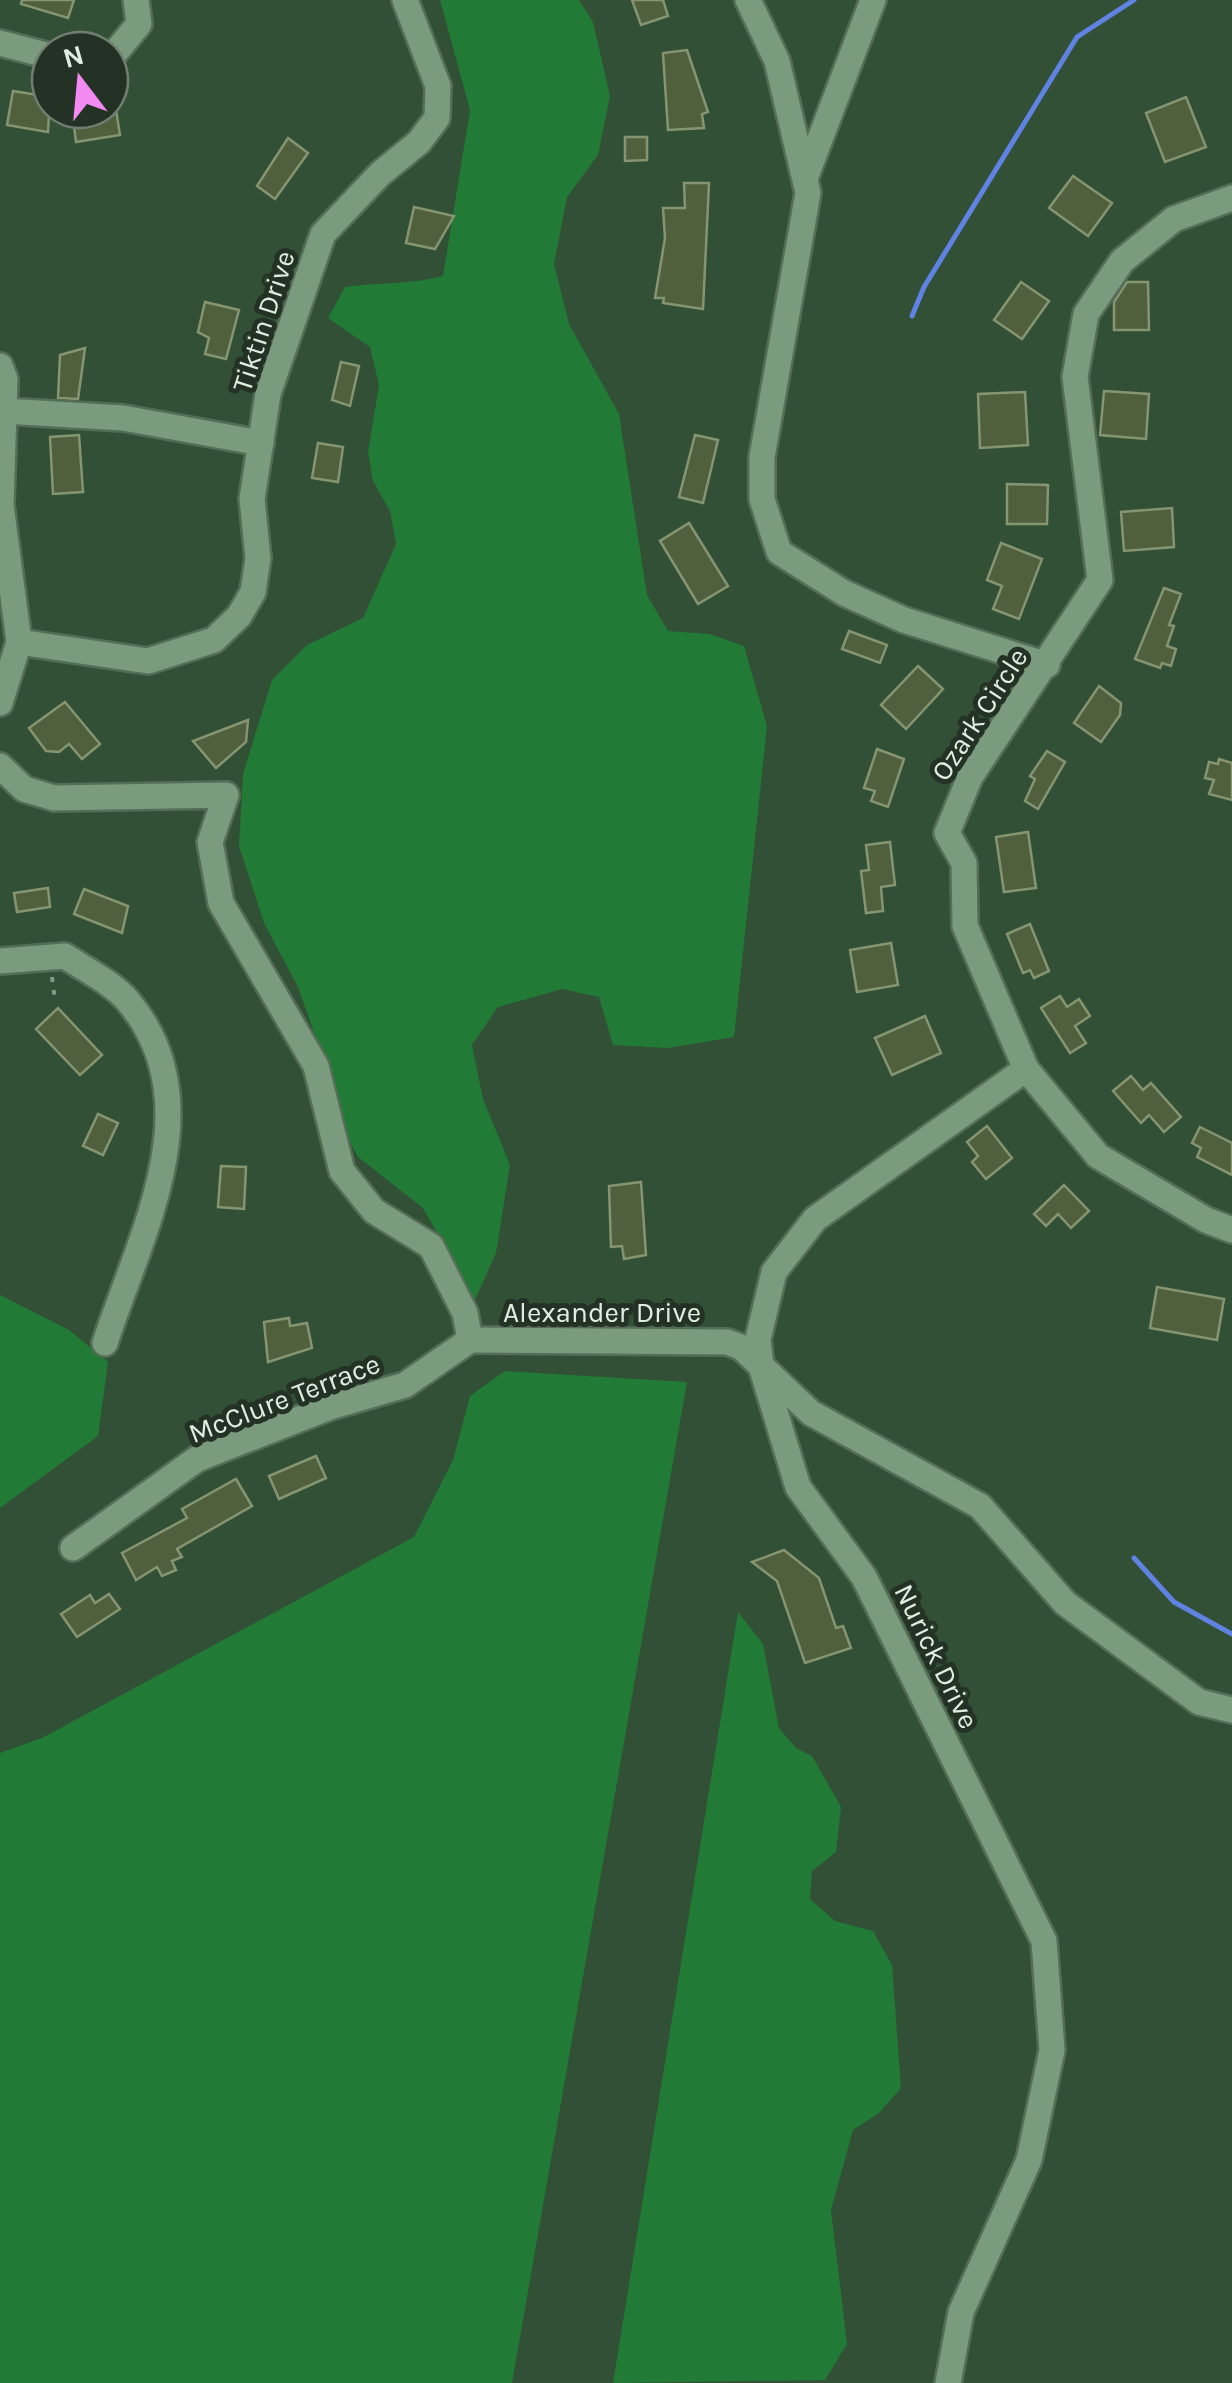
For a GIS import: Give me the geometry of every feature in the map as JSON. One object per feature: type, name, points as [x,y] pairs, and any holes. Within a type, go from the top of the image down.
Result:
[{"type":"street","points":[[130,35],[139,24],[136,0]]},
{"type":"street","name":"Tiktin Drive","points":[[19,642],[148,660],[214,640],[240,616],[252,592],[258,558],[252,499],[268,394],[323,234],[380,174],[419,142],[437,118],[438,86],[405,0]]},
{"type":"street","points":[[748,0],[777,61],[808,193],[762,458],[762,499],[780,552],[844,593],[904,620],[1047,664]]},
{"type":"street","points":[[806,176],[873,0]]},
{"type":"street","points":[[0,43],[30,51]]},
{"type":"street","name":"Ozark Circle","points":[[1232,198],[1174,219],[1122,261],[1086,314],[1074,377],[1100,580],[970,778],[947,832],[964,862],[965,926],[1026,1069],[1098,1156],[1206,1220],[1232,1230]]},
{"type":"street","points":[[0,366],[5,378],[1,505],[19,642],[0,703]]},
{"type":"street","points":[[4,411],[122,418],[261,442]]},
{"type":"street","name":"Alexander Drive","points":[[0,766],[24,789],[54,798],[226,795],[210,842],[221,903],[316,1066],[342,1171],[374,1211],[431,1246],[464,1313],[470,1340],[727,1342],[741,1347],[811,1413],[980,1506],[1065,1603],[1199,1702],[1232,1710]]},
{"type":"street","points":[[0,961],[65,956],[127,1000],[160,1056],[170,1095],[170,1144],[105,1343]]},
{"type":"street","name":"Nurick Drive","points":[[948,2383],[962,2312],[1029,2160],[1052,2050],[1044,1941],[864,1577],[798,1487],[760,1366],[758,1339],[774,1272],[815,1218],[1026,1069]]},
{"type":"street","name":"McClure Terrace","points":[[72,1548],[197,1459],[330,1407],[405,1385],[470,1340]]},
{"type":"green space","points":[[440,0],[579,0],[593,22],[610,96],[598,155],[567,197],[554,264],[569,324],[619,414],[647,595],[668,631],[709,634],[744,646],[767,726],[734,1037],[668,1048],[613,1045],[599,997],[562,989],[498,1007],[472,1045],[483,1099],[510,1165],[496,1253],[475,1300],[423,1208],[358,1157],[335,1115],[323,1057],[298,987],[264,923],[239,846],[243,774],[272,680],[307,645],[363,618],[396,544],[390,511],[373,481],[368,452],[379,385],[370,347],[328,318],[345,287],[443,276],[470,110]]},
{"type":"green space","points":[[0,1295],[69,1330],[108,1362],[98,1436],[0,1508]]},
{"type":"green space","points":[[505,1371],[687,1382],[512,2383],[0,2383],[0,1753],[42,1738],[414,1537],[453,1460],[470,1396]]},
{"type":"green space","points":[[738,1612],[763,1644],[779,1728],[796,1748],[812,1756],[841,1807],[836,1852],[812,1871],[810,1899],[835,1921],[873,1931],[892,1965],[901,2088],[879,2113],[853,2130],[831,2210],[847,2344],[825,2380],[613,2383]]},
{"type":"building","points":[[22,0],[74,0],[68,18],[21,4]]},
{"type":"building","points":[[632,0],[663,0],[668,16],[641,25]]},
{"type":"building","points":[[687,50],[708,112],[702,114],[704,128],[668,130],[663,53]]},
{"type":"building","points":[[13,91],[30,94],[30,129],[7,125]]},
{"type":"building","points":[[1186,97],[1206,147],[1165,162],[1146,113]]},
{"type":"building","points":[[74,130],[119,130],[120,135],[76,142]]},
{"type":"building","points":[[625,137],[647,137],[647,160],[625,161]]},
{"type":"building","points":[[288,138],[308,153],[275,199],[257,186]]},
{"type":"building","points":[[1073,176],[1112,203],[1088,236],[1049,208]]},
{"type":"building","points":[[684,183],[709,183],[703,309],[663,303],[664,298],[655,298],[665,238],[663,208],[685,208]]},
{"type":"building","points":[[414,207],[454,216],[435,249],[406,243]]},
{"type":"building","points":[[1021,282],[1049,301],[1022,339],[994,320]]},
{"type":"building","points":[[1127,282],[1148,282],[1149,330],[1114,330],[1114,302]]},
{"type":"building","points":[[205,302],[239,310],[226,359],[205,354],[209,338],[198,332]]},
{"type":"building","points":[[85,348],[78,399],[58,398],[60,355]]},
{"type":"building","points":[[341,362],[359,366],[350,406],[332,400]]},
{"type":"building","points":[[1104,391],[1149,394],[1146,439],[1100,435]]},
{"type":"building","points":[[1025,392],[1028,445],[980,448],[978,394]]},
{"type":"building","points":[[79,435],[83,492],[53,494],[50,437]]},
{"type":"building","points":[[695,435],[718,440],[703,503],[679,497]]},
{"type":"building","points":[[318,443],[343,447],[338,482],[312,478]]},
{"type":"building","points":[[1007,484],[1048,485],[1047,524],[1007,524]]},
{"type":"building","points":[[1172,508],[1174,547],[1124,551],[1121,512]]},
{"type":"building","points":[[689,523],[728,586],[698,604],[660,541]]},
{"type":"building","points":[[1001,543],[1042,559],[1019,619],[993,609],[1002,586],[987,580]]},
{"type":"building","points":[[1164,588],[1181,594],[1169,625],[1174,626],[1167,646],[1176,649],[1171,666],[1162,663],[1160,668],[1135,659]]},
{"type":"building","points":[[849,631],[887,645],[880,663],[842,649]]},
{"type":"building","points":[[918,666],[943,689],[906,729],[881,705]]},
{"type":"building","points":[[1099,686],[1121,703],[1120,715],[1101,742],[1074,723]]},
{"type":"building","points":[[65,702],[100,744],[82,759],[69,744],[59,752],[46,751],[29,728]]},
{"type":"building","points":[[248,720],[246,742],[216,768],[193,741]]},
{"type":"building","points":[[877,749],[904,759],[888,807],[871,801],[875,791],[864,788]]},
{"type":"building","points":[[1047,751],[1065,762],[1038,809],[1025,801],[1035,779],[1030,776]]},
{"type":"building","points":[[1219,759],[1232,763],[1232,800],[1209,794],[1214,780],[1205,778],[1209,762],[1218,764]]},
{"type":"building","points":[[1028,832],[1036,888],[1004,892],[996,837]]},
{"type":"building","points":[[890,842],[895,885],[881,887],[883,911],[866,913],[861,871],[869,870],[866,845]]},
{"type":"building","points":[[48,888],[50,907],[17,912],[14,893]]},
{"type":"building","points":[[84,889],[128,906],[122,933],[74,914]]},
{"type":"building","points":[[1030,924],[1049,971],[1034,978],[1030,970],[1023,973],[1007,934]]},
{"type":"building","points":[[891,943],[898,985],[857,992],[850,950]]},
{"type":"building","points":[[1060,996],[1067,1007],[1079,999],[1090,1016],[1075,1026],[1086,1043],[1070,1053],[1041,1008]]},
{"type":"building","points":[[58,1008],[102,1055],[80,1075],[36,1029]]},
{"type":"building","points":[[925,1016],[941,1053],[892,1075],[875,1038]]},
{"type":"building","points":[[1131,1076],[1143,1090],[1151,1083],[1181,1117],[1164,1132],[1149,1115],[1141,1123],[1113,1091]]},
{"type":"building","points":[[98,1114],[118,1123],[103,1155],[83,1146]]},
{"type":"building","points":[[987,1126],[1012,1158],[986,1179],[972,1162],[978,1156],[967,1142]]},
{"type":"building","points":[[1200,1127],[1232,1143],[1232,1175],[1197,1157],[1201,1148],[1192,1143]]},
{"type":"building","points":[[221,1166],[246,1167],[244,1209],[218,1207]]},
{"type":"building","points":[[641,1182],[646,1255],[624,1259],[622,1246],[611,1247],[609,1186]]},
{"type":"building","points":[[1064,1185],[1089,1211],[1071,1228],[1058,1214],[1046,1226],[1034,1214]]},
{"type":"building","points":[[1157,1287],[1224,1299],[1217,1340],[1150,1328]]},
{"type":"building","points":[[289,1318],[290,1326],[307,1323],[312,1348],[268,1362],[264,1322]]},
{"type":"building","points":[[316,1456],[326,1478],[279,1499],[269,1476]]},
{"type":"building","points":[[236,1479],[252,1506],[177,1549],[182,1557],[172,1561],[176,1570],[162,1576],[157,1567],[136,1580],[122,1553],[187,1518],[182,1509]]},
{"type":"building","points":[[784,1550],[819,1578],[836,1628],[843,1626],[851,1648],[805,1663],[777,1581],[752,1562]]},
{"type":"building","points":[[109,1594],[120,1609],[77,1637],[61,1614],[90,1595],[95,1603]]},
{"type":"waterway","points":[[912,316],[924,287],[1077,37],[1134,0]]},
{"type":"waterway","points":[[1134,1558],[1174,1602],[1232,1634]]}]
